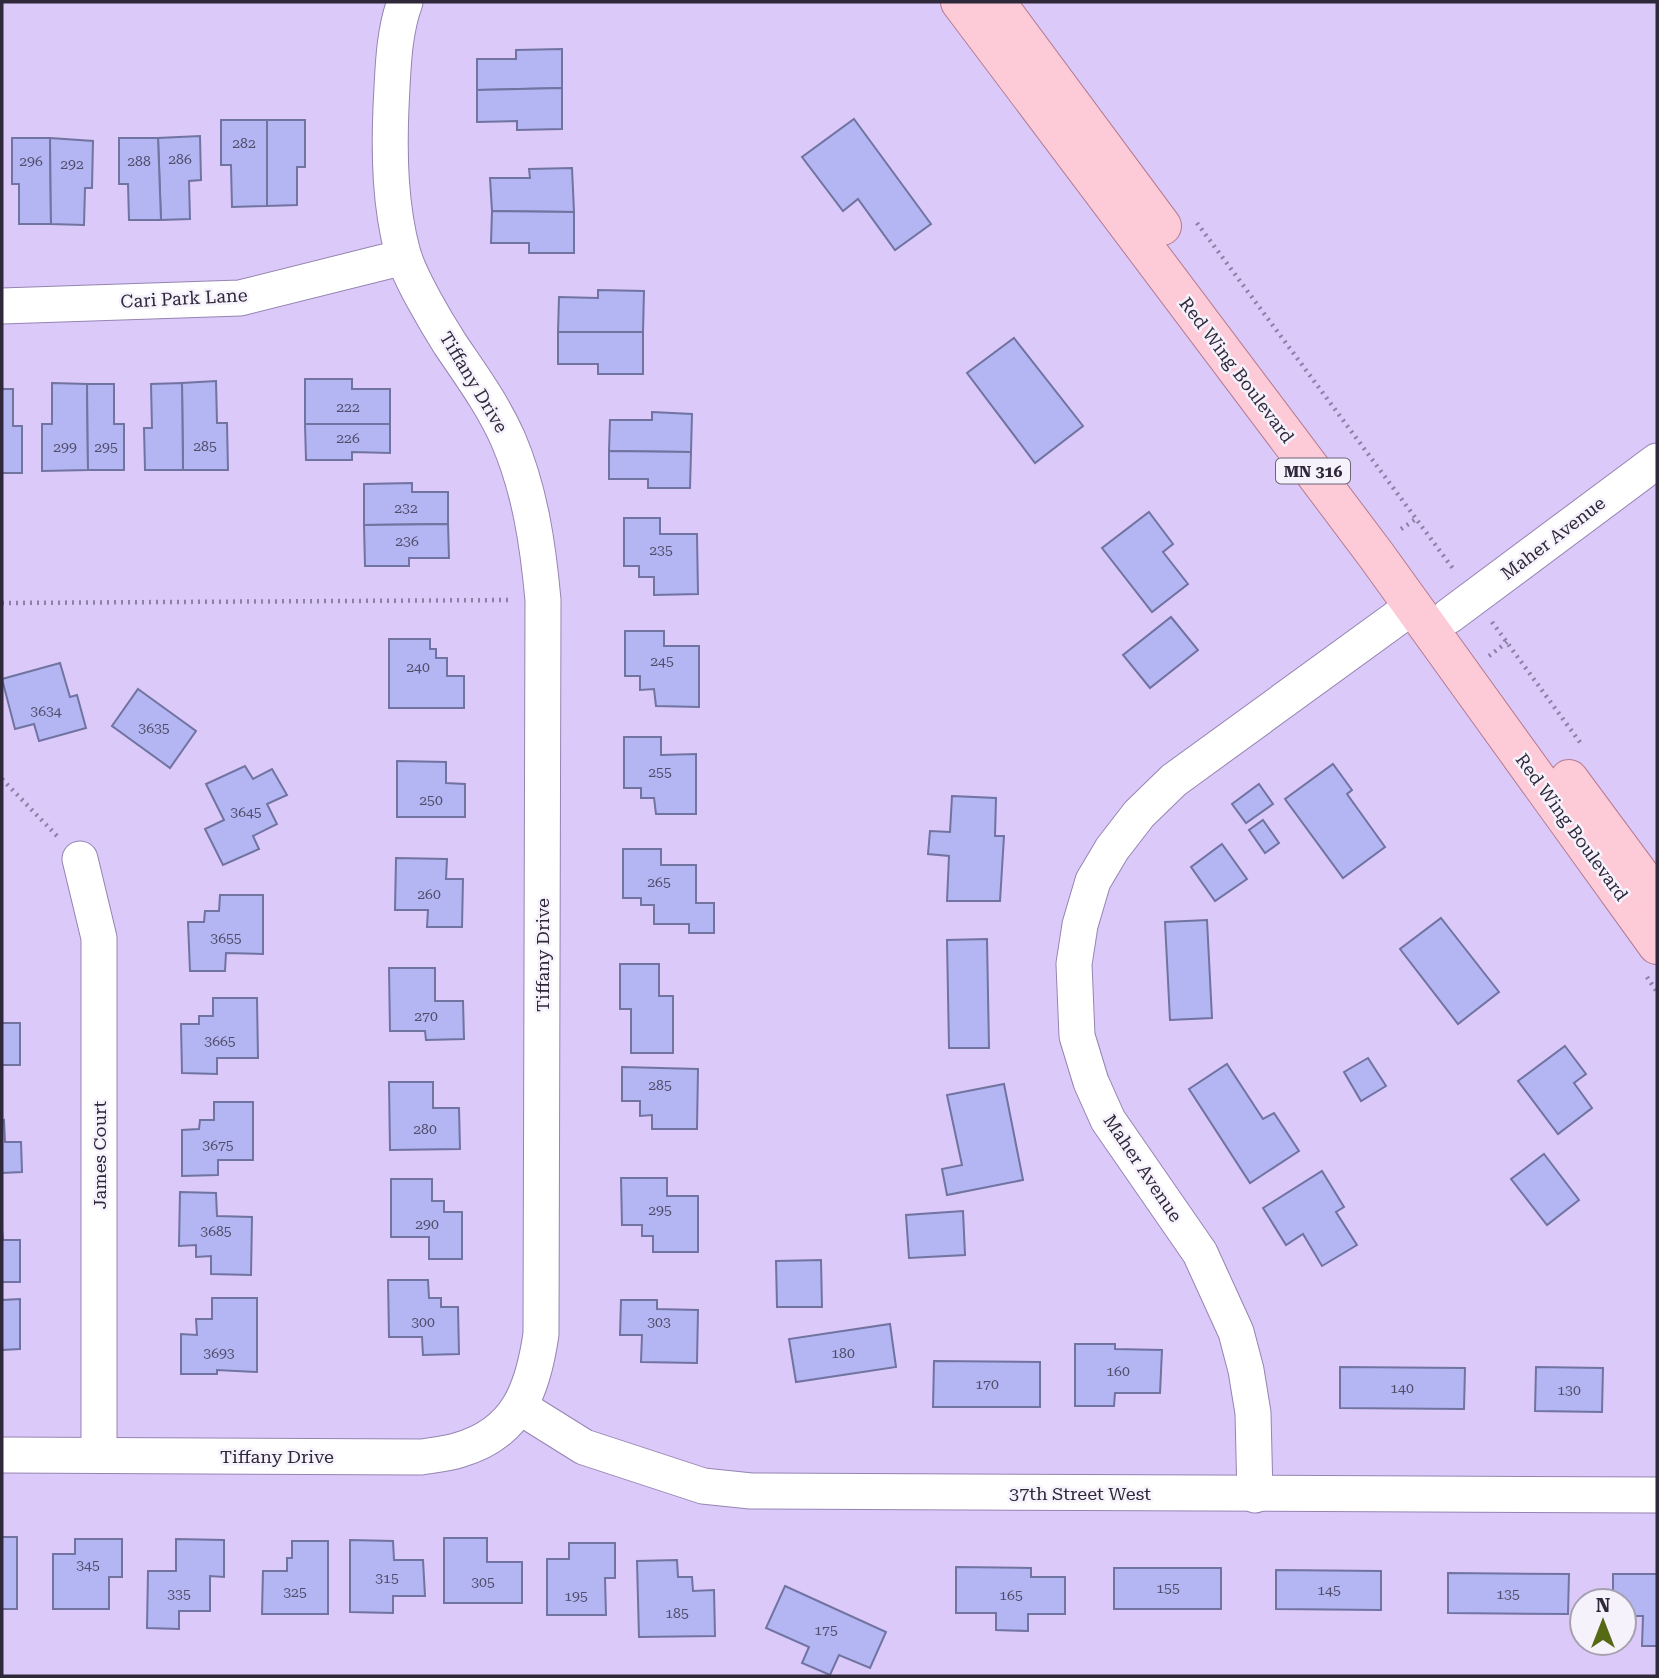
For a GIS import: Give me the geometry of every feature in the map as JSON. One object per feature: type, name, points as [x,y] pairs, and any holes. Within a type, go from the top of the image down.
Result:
[{"type":"main road","name":"Red Wing Boulevard","points":[[960,2],[1376,555],[1657,945]]},
{"type":"main road","name":"Red Wing Boulevard","points":[[996,2],[1461,606],[1657,898]]},
{"type":"street","name":"Tiffany Drive","points":[[2,1455],[421,1457],[460,1450],[494,1434],[510,1421],[520,1407],[537,1363],[541,1334],[543,600],[539,554],[524,484],[509,441],[494,409],[428,305],[404,257],[392,200],[389,151],[397,31],[405,2]]},
{"type":"street","name":"Cari Park Lane","points":[[2,306],[240,298],[404,257]]},
{"type":"street","name":"Maher Avenue","points":[[1461,606],[1657,461]]},
{"type":"street","name":"Maher Avenue","points":[[1255,1494],[1253,1413],[1236,1332],[1200,1253],[1108,1121],[1091,1083],[1077,1037],[1074,964],[1080,925],[1093,881],[1112,849],[1139,814],[1174,780],[1412,607]]},
{"type":"street","name":"James Court","points":[[80,859],[99,938],[99,1454]]},
{"type":"street","name":"37th Street West","points":[[520,1407],[584,1447],[703,1486],[751,1491],[1657,1495]]},
{"type":"path","points":[[1193,217],[1461,606],[1586,750]]},
{"type":"path","points":[[2,603],[543,600]]},
{"type":"path","points":[[2,779],[80,859]]},
{"type":"building","points":[[562,49],[562,88],[477,90],[477,59],[516,59],[516,50]]},
{"type":"building","points":[[562,88],[562,129],[517,130],[517,121],[477,122],[477,90]]},
{"type":"building","points":[[854,119],[931,224],[895,250],[858,199],[843,211],[802,157]]},
{"type":"building","points":[[221,120],[267,120],[267,206],[232,207],[231,165],[221,165]]},
{"type":"building","points":[[267,120],[305,120],[305,167],[297,167],[297,205],[267,206]]},
{"type":"building","points":[[200,136],[201,180],[189,181],[190,219],[161,220],[158,138]]},
{"type":"building","points":[[12,138],[50,138],[51,224],[19,224],[19,184],[12,184]]},
{"type":"building","points":[[50,138],[93,141],[92,188],[85,188],[84,225],[51,224]]},
{"type":"building","points":[[119,138],[158,138],[161,220],[129,220],[128,184],[119,184]]},
{"type":"building","points":[[572,168],[574,212],[492,211],[490,178],[530,178],[529,169]]},
{"type":"building","points":[[492,211],[574,212],[574,253],[529,253],[529,243],[491,243]]},
{"type":"building","points":[[598,290],[644,291],[643,332],[558,332],[559,297],[598,298]]},
{"type":"building","points":[[558,332],[643,332],[643,374],[598,374],[598,364],[558,364]]},
{"type":"building","points":[[1014,338],[1083,426],[1035,463],[967,373]]},
{"type":"building","points":[[305,379],[352,379],[352,389],[390,389],[390,424],[305,424]]},
{"type":"building","points":[[216,381],[217,423],[227,423],[228,470],[183,470],[182,383]]},
{"type":"building","points":[[52,383],[87,384],[88,470],[42,471],[42,424],[52,424]]},
{"type":"building","points":[[182,383],[183,470],[145,470],[144,428],[152,428],[151,384]]},
{"type":"building","points":[[87,384],[114,384],[114,424],[124,424],[124,470],[88,470]]},
{"type":"building","points":[[2,389],[13,389],[13,426],[22,426],[22,473],[2,473]]},
{"type":"building","points":[[652,412],[692,414],[691,452],[609,451],[610,420],[652,420]]},
{"type":"building","points":[[305,424],[390,424],[390,453],[352,452],[352,460],[306,460]]},
{"type":"building","points":[[609,451],[691,452],[690,488],[648,488],[648,479],[609,479]]},
{"type":"building","points":[[412,483],[412,492],[448,492],[448,524],[364,525],[364,484]]},
{"type":"building","points":[[1149,512],[1173,544],[1163,552],[1188,584],[1152,612],[1102,548]]},
{"type":"building","points":[[624,518],[660,518],[660,534],[697,534],[698,594],[654,595],[654,577],[639,577],[639,566],[624,566]]},
{"type":"building","points":[[448,524],[449,558],[409,558],[409,566],[365,566],[364,525]]},
{"type":"building","points":[[1171,617],[1198,650],[1150,688],[1123,655]]},
{"type":"building","points":[[625,631],[664,631],[664,646],[699,646],[699,707],[656,706],[654,689],[640,690],[640,676],[625,676]]},
{"type":"building","points":[[389,639],[430,639],[430,649],[436,649],[436,658],[447,658],[447,676],[464,676],[464,708],[389,708]]},
{"type":"building","points":[[60,663],[70,697],[77,695],[86,728],[39,741],[34,724],[15,729],[2,679]]},
{"type":"building","points":[[138,689],[196,731],[170,768],[112,726]]},
{"type":"building","points":[[624,737],[661,737],[661,755],[696,754],[696,814],[656,814],[654,798],[641,798],[641,788],[624,788]]},
{"type":"building","points":[[397,761],[446,762],[446,783],[465,784],[465,817],[397,817]]},
{"type":"building","points":[[1333,764],[1352,790],[1347,794],[1385,847],[1343,878],[1285,799]]},
{"type":"building","points":[[245,766],[253,779],[272,769],[287,795],[267,804],[277,824],[253,836],[259,849],[223,865],[205,829],[224,820],[206,784]]},
{"type":"building","points":[[1259,784],[1273,804],[1246,823],[1232,804]]},
{"type":"building","points":[[952,796],[996,798],[995,836],[1004,836],[1000,901],[947,901],[949,856],[928,854],[930,831],[950,832]]},
{"type":"building","points":[[1263,820],[1279,843],[1265,853],[1249,830]]},
{"type":"building","points":[[1222,844],[1247,879],[1215,901],[1191,867]]},
{"type":"building","points":[[623,849],[661,849],[661,865],[696,865],[696,903],[714,903],[714,933],[689,933],[689,924],[654,924],[654,905],[641,905],[641,898],[623,898]]},
{"type":"building","points":[[396,858],[447,859],[446,879],[463,879],[462,927],[427,927],[428,910],[395,910]]},
{"type":"building","points":[[220,895],[263,895],[263,954],[226,953],[225,971],[190,971],[188,922],[204,922],[205,911],[219,911]]},
{"type":"building","points":[[1441,918],[1499,992],[1458,1024],[1400,949]]},
{"type":"building","points":[[1207,920],[1212,1018],[1170,1020],[1165,922]]},
{"type":"building","points":[[987,939],[989,1048],[949,1048],[947,940]]},
{"type":"building","points":[[620,964],[659,964],[659,996],[673,996],[673,1053],[631,1053],[631,1009],[620,1009]]},
{"type":"building","points":[[389,968],[435,968],[435,1001],[463,1001],[464,1039],[426,1040],[425,1031],[390,1031]]},
{"type":"building","points":[[213,998],[257,998],[258,1058],[217,1058],[217,1074],[182,1073],[181,1024],[199,1024],[199,1016],[213,1016]]},
{"type":"building","points":[[2,1023],[20,1023],[20,1065],[2,1065]]},
{"type":"building","points":[[1565,1046],[1586,1074],[1574,1083],[1592,1108],[1558,1134],[1518,1081]]},
{"type":"building","points":[[1368,1058],[1386,1086],[1361,1101],[1344,1072]]},
{"type":"building","points":[[1227,1064],[1263,1119],[1274,1113],[1299,1151],[1250,1183],[1189,1089]]},
{"type":"building","points":[[622,1067],[698,1069],[697,1129],[652,1129],[652,1115],[640,1116],[640,1101],[622,1101]]},
{"type":"building","points":[[389,1082],[433,1082],[433,1108],[459,1108],[460,1149],[390,1150]]},
{"type":"building","points":[[1004,1084],[1023,1180],[947,1195],[942,1169],[962,1165],[947,1095]]},
{"type":"building","points":[[214,1102],[253,1102],[253,1160],[218,1160],[218,1175],[182,1176],[182,1130],[199,1129],[200,1120],[214,1120]]},
{"type":"building","points":[[4,1120],[5,1142],[21,1142],[22,1172],[2,1173]]},
{"type":"building","points":[[1544,1154],[1579,1200],[1547,1225],[1511,1179]]},
{"type":"building","points":[[1322,1171],[1344,1207],[1336,1212],[1357,1245],[1322,1266],[1303,1234],[1286,1245],[1263,1208]]},
{"type":"building","points":[[621,1178],[667,1178],[667,1196],[698,1196],[698,1252],[653,1252],[653,1236],[642,1236],[642,1225],[622,1225]]},
{"type":"building","points":[[391,1179],[432,1179],[432,1201],[444,1201],[444,1212],[462,1212],[462,1259],[429,1259],[429,1237],[391,1237]]},
{"type":"building","points":[[180,1192],[216,1193],[217,1216],[252,1217],[251,1275],[211,1274],[211,1256],[196,1257],[196,1245],[179,1246]]},
{"type":"building","points":[[963,1211],[965,1255],[909,1258],[906,1215]]},
{"type":"building","points":[[2,1230],[3,1240],[20,1240],[20,1282],[2,1282]]},
{"type":"building","points":[[821,1260],[822,1307],[777,1307],[776,1261]]},
{"type":"building","points":[[388,1280],[428,1280],[429,1298],[441,1298],[441,1307],[458,1307],[459,1354],[423,1355],[422,1337],[389,1337]]},
{"type":"building","points":[[212,1298],[257,1298],[257,1372],[217,1370],[217,1374],[181,1374],[181,1334],[197,1335],[196,1319],[212,1319]]},
{"type":"building","points":[[20,1299],[20,1349],[2,1350],[2,1300]]},
{"type":"building","points":[[621,1300],[657,1300],[657,1309],[698,1310],[697,1363],[641,1362],[642,1335],[620,1335]]},
{"type":"building","points":[[890,1324],[896,1367],[796,1382],[789,1339]]},
{"type":"building","points":[[1075,1344],[1115,1344],[1115,1349],[1162,1350],[1160,1393],[1115,1393],[1114,1406],[1075,1406]]},
{"type":"building","points":[[934,1361],[1040,1362],[1040,1407],[933,1407]]},
{"type":"building","points":[[1340,1367],[1465,1368],[1464,1409],[1340,1408]]},
{"type":"building","points":[[1536,1367],[1603,1368],[1602,1412],[1535,1411]]},
{"type":"building","points":[[2,1537],[17,1537],[17,1609],[2,1609]]},
{"type":"building","points":[[444,1538],[487,1538],[487,1562],[522,1562],[522,1603],[444,1603]]},
{"type":"building","points":[[75,1539],[122,1539],[122,1577],[109,1577],[109,1609],[53,1609],[53,1554],[75,1554]]},
{"type":"building","points":[[176,1539],[224,1540],[224,1577],[210,1576],[210,1611],[179,1611],[179,1629],[147,1628],[148,1571],[176,1571]]},
{"type":"building","points":[[350,1540],[393,1541],[394,1560],[423,1560],[425,1596],[393,1596],[393,1613],[350,1612]]},
{"type":"building","points":[[292,1541],[328,1541],[328,1614],[262,1614],[263,1571],[287,1571],[287,1558],[292,1558]]},
{"type":"building","points":[[569,1543],[615,1543],[615,1578],[605,1578],[606,1615],[547,1615],[547,1559],[569,1559]]},
{"type":"building","points":[[677,1560],[678,1577],[692,1577],[693,1591],[714,1590],[715,1636],[639,1637],[637,1561]]},
{"type":"building","points":[[956,1567],[1031,1568],[1031,1577],[1065,1577],[1065,1614],[1028,1614],[1028,1631],[996,1630],[996,1613],[956,1613]]},
{"type":"building","points":[[1114,1568],[1221,1568],[1221,1609],[1114,1609]]},
{"type":"building","points":[[1276,1570],[1381,1571],[1381,1610],[1276,1609]]},
{"type":"building","points":[[1448,1573],[1569,1574],[1568,1614],[1448,1613]]},
{"type":"building","points":[[1613,1574],[1657,1574],[1657,1646],[1642,1646],[1643,1616],[1638,1616],[1638,1587],[1613,1587]]},
{"type":"building","points":[[785,1586],[886,1632],[870,1668],[839,1655],[830,1675],[802,1663],[809,1647],[766,1628]]}]
